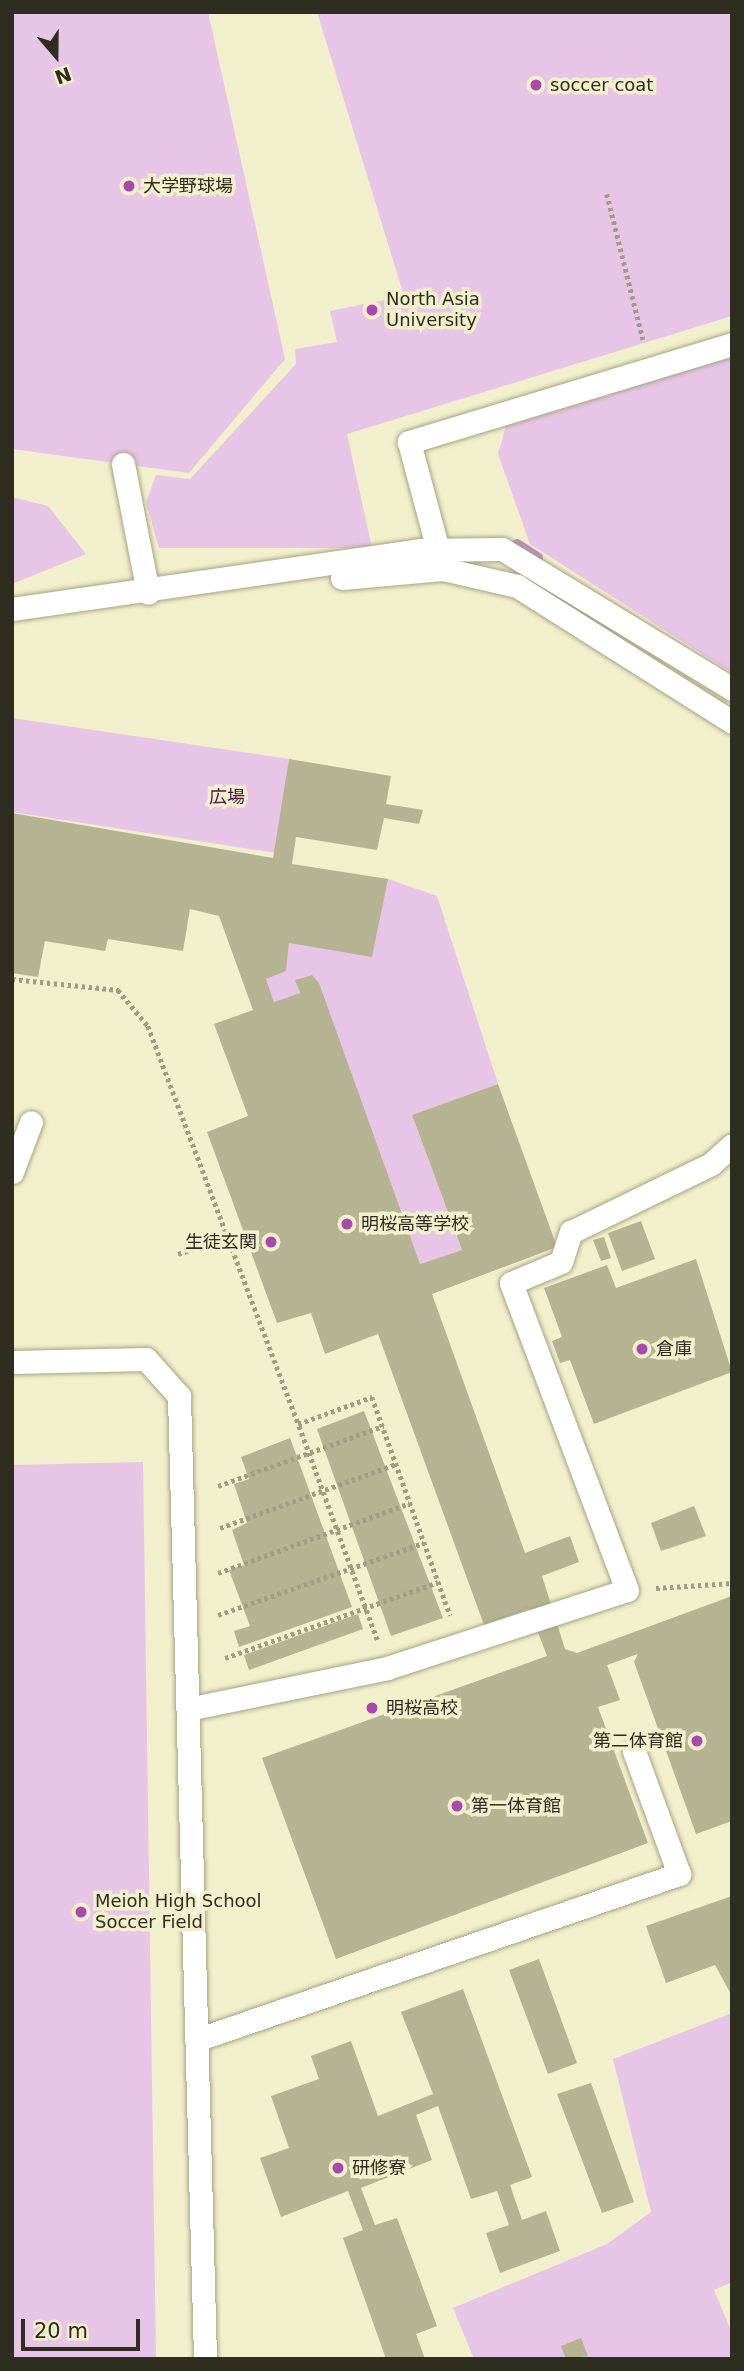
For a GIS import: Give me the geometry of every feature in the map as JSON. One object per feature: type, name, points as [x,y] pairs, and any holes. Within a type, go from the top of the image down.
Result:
[{"type":"lane","points":[[441,559],[409,442],[732,344]]},
{"type":"lane","points":[[123,464],[148,593]]},
{"type":"lane","points":[[12,617],[502,549],[732,689]]},
{"type":"lane","points":[[12,609],[441,559],[517,586],[732,722]]},
{"type":"lane","points":[[12,1172],[31,1122]]},
{"type":"lane","points":[[188,1709],[387,1668],[627,1590],[511,1283],[561,1262],[571,1232],[711,1164],[732,1145]]},
{"type":"lane","points":[[12,1362],[146,1359],[179,1396],[205,2359]]},
{"type":"lane","points":[[196,2040],[678,1874],[634,1751]]},
{"type":"path","points":[[607,194],[650,369]]},
{"type":"path","points":[[12,979],[118,990],[148,1027],[387,1668]]},
{"type":"path","points":[[178,1254],[225,1239]]},
{"type":"path","points":[[298,1424],[372,1397],[461,1645]]},
{"type":"path","points":[[218,1486],[383,1426]]},
{"type":"path","points":[[220,1528],[396,1464]]},
{"type":"path","points":[[218,1573],[410,1503]]},
{"type":"path","points":[[218,1615],[424,1543]]},
{"type":"path","points":[[225,1658],[439,1582]]},
{"type":"path","points":[[627,1590],[732,1583]]},
{"type":"green space","name":"大学野球場","points":[[12,12],[208,12],[285,359],[189,473],[12,449]]},
{"type":"green space","points":[[317,12],[732,12],[732,316],[347,434],[372,548],[159,548],[146,502],[156,475],[190,479],[296,364],[295,349],[337,342],[330,311],[404,296]]},
{"type":"green space","points":[[732,357],[732,673],[530,544],[498,454],[506,426]]},
{"type":"green space","points":[[12,497],[48,506],[86,554],[12,584]]},
{"type":"green space","name":"広場","points":[[12,718],[289,759],[276,853],[12,812]]},
{"type":"green space","points":[[388,879],[437,896],[498,1084],[412,1115],[462,1250],[420,1264],[311,975],[296,980],[300,993],[274,1002],[266,979],[285,971],[289,943]]},
{"type":"green space","name":"Meioh High School Soccer Field","points":[[143,1462],[156,2359],[12,2359],[12,1465]]},
{"type":"green space","points":[[732,2013],[732,2282],[714,2290],[732,2333],[732,2359],[474,2359],[453,2308],[607,2244],[651,2212],[613,2059]]},
{"type":"building","points":[[289,759],[391,776],[386,804],[423,810],[419,824],[384,818],[377,850],[296,837],[292,864],[388,879],[372,957],[289,943],[286,971],[266,979],[274,1002],[300,993],[295,980],[312,975],[319,983],[420,1264],[462,1250],[412,1115],[498,1084],[557,1247],[432,1294],[525,1553],[570,1536],[579,1562],[542,1576],[565,1649],[577,1653],[732,1596],[732,1821],[696,1834],[634,1662],[638,1654],[607,1665],[620,1700],[598,1707],[648,1843],[336,1959],[262,1758],[547,1656],[529,1609],[484,1625],[378,1334],[325,1354],[311,1313],[277,1323],[207,1132],[248,1116],[214,1024],[253,1010],[219,916],[190,909],[183,951],[108,939],[105,951],[45,941],[38,977],[12,973],[12,813],[273,858]]},
{"type":"building","points":[[641,1221],[655,1259],[622,1271],[608,1233]]},
{"type":"building","points":[[604,1237],[611,1258],[601,1261],[593,1240]]},
{"type":"building","name":"倉庫","points":[[696,1259],[732,1372],[594,1424],[570,1360],[560,1363],[552,1341],[562,1337],[544,1288],[607,1265],[616,1288]]},
{"type":"building","points":[[364,1411],[443,1618],[391,1636],[317,1429]]},
{"type":"building","points":[[290,1438],[352,1607],[239,1647],[234,1631],[250,1626],[229,1570],[244,1565],[232,1530],[247,1523],[234,1484],[249,1479],[241,1457]]},
{"type":"building","points":[[694,1506],[706,1536],[661,1551],[651,1523]]},
{"type":"building","points":[[358,1614],[363,1629],[249,1670],[244,1655]]},
{"type":"building","points":[[732,1896],[732,1996],[715,1965],[666,1983],[646,1926]]},
{"type":"building","points":[[539,1959],[577,2063],[548,2074],[509,1970]]},
{"type":"building","name":"研修寮","points":[[463,1989],[532,2177],[510,2185],[522,2220],[546,2211],[560,2251],[500,2273],[486,2233],[509,2225],[497,2191],[471,2199],[438,2106],[416,2115],[432,2160],[361,2188],[375,2225],[397,2218],[437,2326],[416,2334],[425,2359],[386,2359],[343,2238],[363,2230],[348,2191],[281,2217],[260,2158],[289,2148],[271,2096],[319,2079],[311,2056],[351,2041],[378,2116],[433,2094],[401,2012]]},
{"type":"building","points":[[591,2083],[634,2202],[602,2213],[557,2094]]},
{"type":"building","points":[[581,2338],[588,2356],[566,2359],[561,2346]]},
{"type":"waterway","points":[[517,545],[537,558]]},
{"type":"place","name":"soccer coat","points":[[536,85]]},
{"type":"place","name":"大学野球場","points":[[129,186]]},
{"type":"place","name":"North Asia University","points":[[372,310]]},
{"type":"place","name":"明桜高等学校","points":[[347,1224]]},
{"type":"place","name":"生徒玄関","points":[[271,1242]]},
{"type":"place","name":"倉庫","points":[[642,1349]]},
{"type":"place","name":"明桜高校","points":[[372,1708]]},
{"type":"place","name":"第二体育館","points":[[697,1741]]},
{"type":"place","name":"第一体育館","points":[[457,1806]]},
{"type":"place","name":"Meioh High School Soccer Field","points":[[81,1912]]},
{"type":"place","name":"研修寮","points":[[338,2168]]}]
